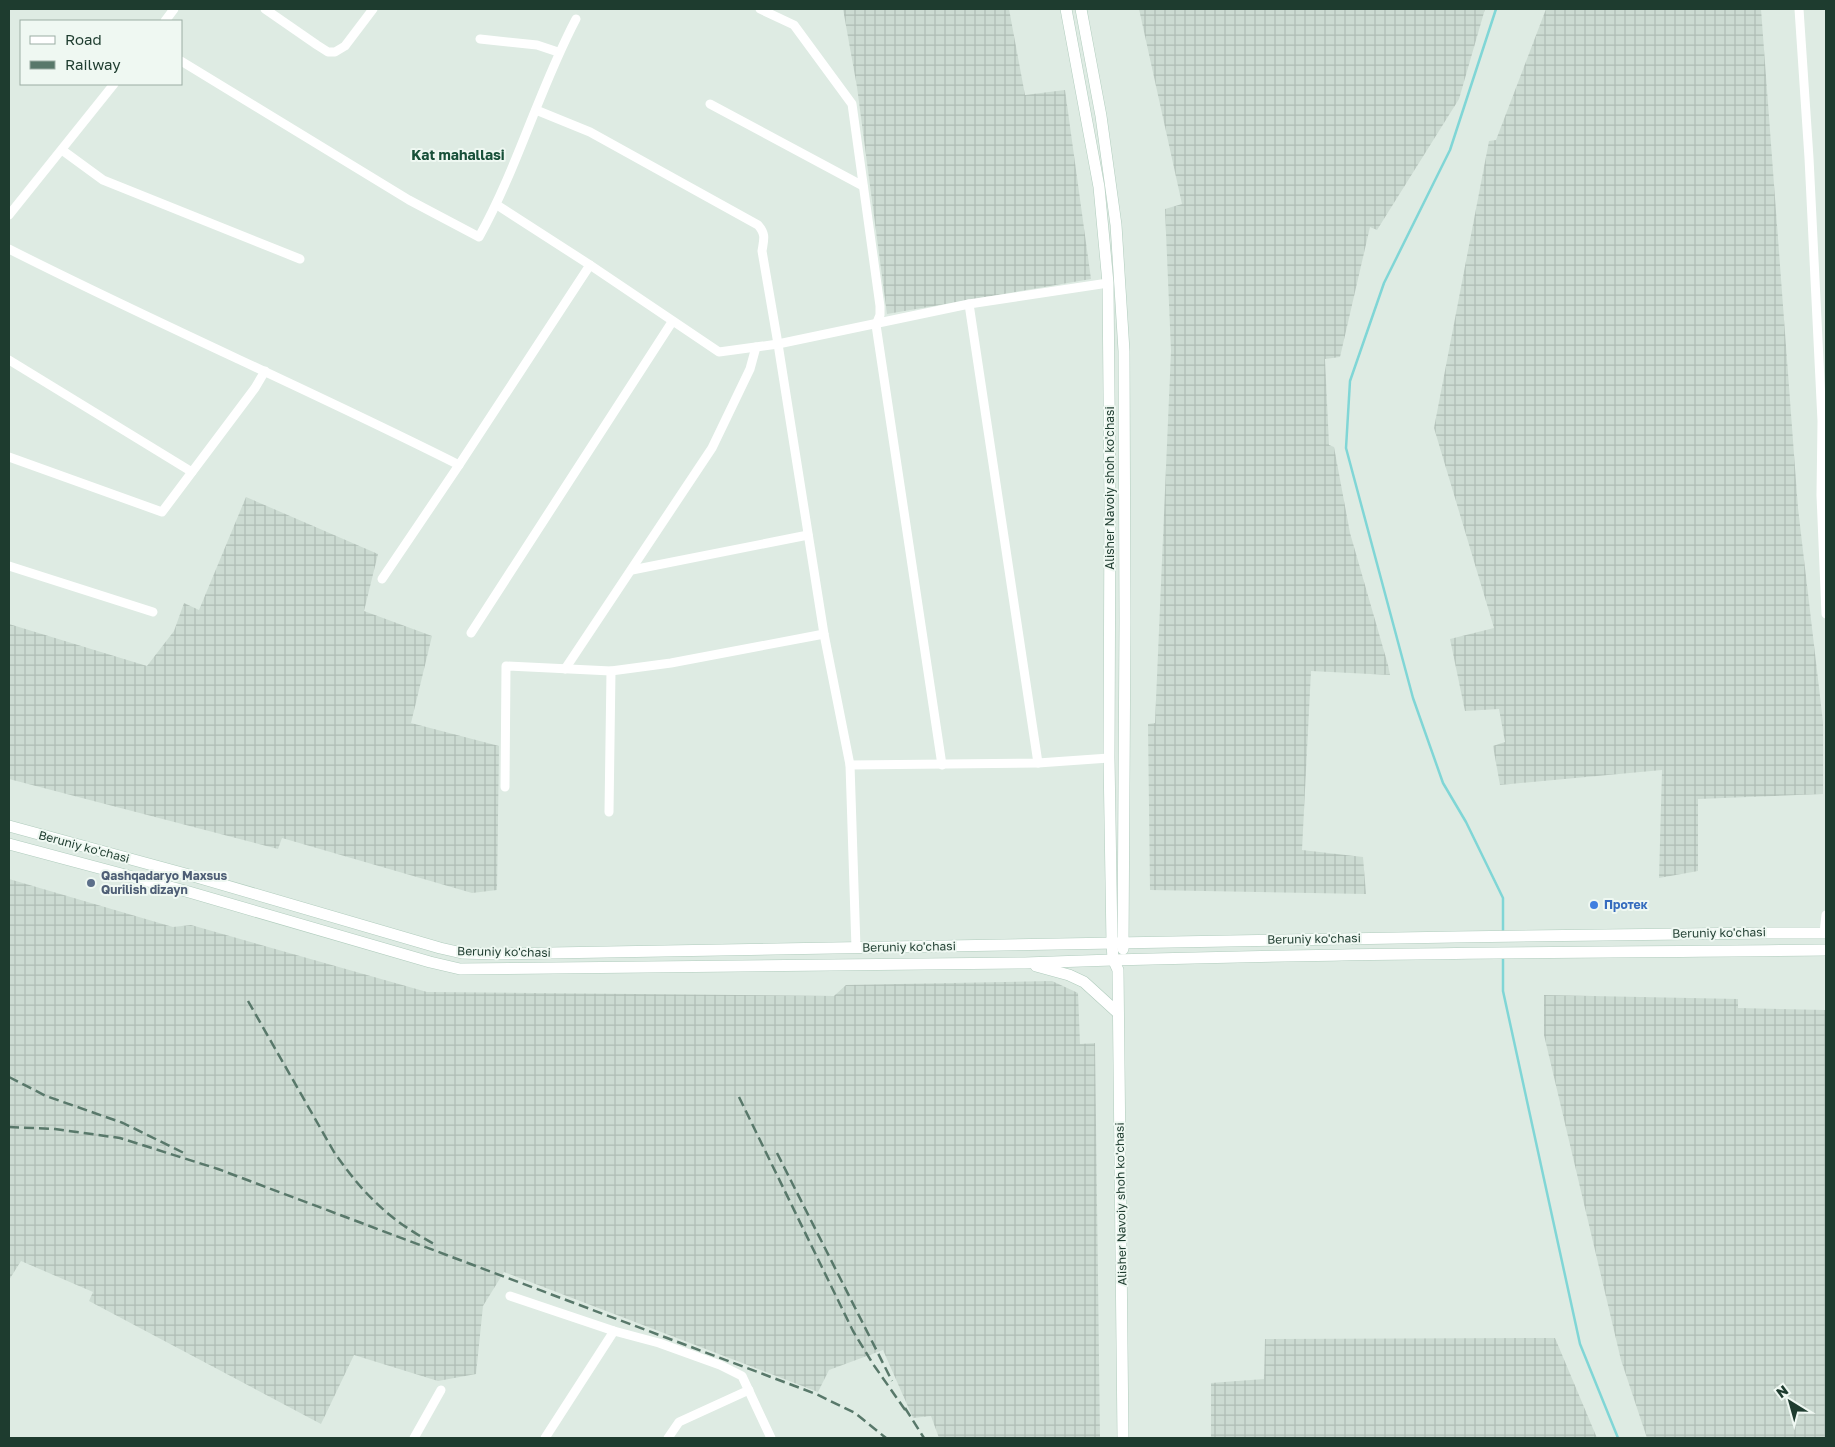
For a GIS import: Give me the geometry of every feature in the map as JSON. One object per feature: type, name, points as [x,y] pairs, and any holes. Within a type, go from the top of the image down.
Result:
[{"type":"main road","name":"Alisher Navoiy shoh ko'chasi","points":[[1066,9],[1098,178],[1108,283],[1110,492],[1109,758],[1118,943]]},
{"type":"main road","name":"Alisher Navoiy shoh ko'chasi","points":[[1081,9],[1101,116],[1115,215],[1124,351],[1118,943],[1123,1438]]},
{"type":"main road","name":"Beruniy ko'chasi","points":[[9,826],[193,876],[462,953],[1825,933]]},
{"type":"main road","name":"Beruniy ko'chasi","points":[[9,844],[189,892],[460,969],[1118,963],[1455,953],[1826,950]]},
{"type":"main road","points":[[189,892],[193,876]]},
{"type":"main road","points":[[1631,935],[1632,952]]},
{"type":"main road","points":[[1025,963],[1069,975],[1084,982],[1118,1013]]},
{"type":"street","points":[[166,20],[174,9]]},
{"type":"street","points":[[265,9],[328,52],[335,52],[345,46],[373,9]]},
{"type":"street","points":[[760,9],[794,25],[852,104],[880,306],[880,315],[876,325],[942,765]]},
{"type":"street","points":[[1799,9],[1824,421],[1821,495],[1826,614]]},
{"type":"street","points":[[182,63],[409,200],[478,237],[496,205],[558,52],[576,19]]},
{"type":"street","points":[[480,39],[537,45],[558,52]]},
{"type":"street","points":[[9,215],[113,85]]},
{"type":"street","points":[[710,104],[864,186]]},
{"type":"street","points":[[536,110],[590,132],[758,225],[763,231],[765,237],[762,251],[824,634],[850,765],[856,948]]},
{"type":"street","points":[[62,150],[103,180],[300,260]]},
{"type":"street","points":[[496,205],[590,265],[719,352],[778,344],[969,304],[1108,283]]},
{"type":"street","points":[[9,249],[76,283],[362,416],[459,465]]},
{"type":"street","points":[[382,579],[590,265]]},
{"type":"street","points":[[969,304],[1038,764]]},
{"type":"street","points":[[470,633],[672,322]]},
{"type":"street","points":[[566,669],[712,448],[750,369],[756,347]]},
{"type":"street","points":[[9,360],[192,472]]},
{"type":"street","points":[[9,457],[162,512],[255,388],[265,371]]},
{"type":"street","points":[[632,570],[808,535]]},
{"type":"street","points":[[9,566],[153,612]]},
{"type":"street","points":[[505,786],[506,666],[611,671],[671,663],[824,634]]},
{"type":"street","points":[[610,812],[611,671]]},
{"type":"street","points":[[850,765],[1038,764],[1109,758]]},
{"type":"street","points":[[1825,933],[1826,915]]},
{"type":"street","points":[[510,1296],[720,1364],[742,1376],[771,1438]]},
{"type":"street","points":[[545,1438],[614,1331]]},
{"type":"street","points":[[414,1438],[441,1390]]},
{"type":"street","points":[[668,1438],[679,1422],[749,1390]]},
{"type":"shaded area","points":[[843,9],[1009,9],[1025,95],[1065,90],[1091,279],[887,314],[857,87]]},
{"type":"shaded area","points":[[1139,9],[1485,9],[1459,99],[1377,230],[1370,227],[1340,357],[1325,359],[1329,445],[1334,447],[1350,533],[1390,675],[1311,671],[1302,850],[1363,857],[1366,894],[1150,890],[1148,724],[1155,723],[1171,351],[1165,209],[1182,204]]},
{"type":"shaded area","points":[[1546,9],[1761,9],[1798,508],[1823,722],[1823,794],[1698,799],[1698,871],[1659,878],[1662,770],[1500,785],[1493,746],[1505,742],[1499,709],[1465,711],[1450,639],[1494,628],[1434,428],[1489,141],[1496,140]]},
{"type":"shaded area","points":[[246,497],[378,554],[364,611],[432,636],[411,723],[499,746],[497,890],[472,893],[282,838],[278,849],[9,779],[9,624],[147,666],[174,631],[184,603],[199,610]]},
{"type":"shaded area","points":[[9,879],[173,927],[191,925],[427,992],[834,996],[846,985],[1052,981],[1078,993],[1080,1044],[1095,1043],[1100,1438],[939,1438],[931,1416],[913,1418],[883,1350],[829,1370],[818,1392],[504,1272],[483,1306],[476,1374],[438,1381],[354,1355],[321,1424],[89,1301],[93,1292],[21,1261],[9,1280]]},
{"type":"shaded area","points":[[1544,995],[1738,999],[1738,1008],[1826,1010],[1826,1438],[1647,1438],[1621,1360],[1544,1035]]},
{"type":"shaded area","points":[[1555,1338],[1597,1438],[1211,1438],[1211,1383],[1264,1379],[1265,1339]]},
{"type":"waterway","points":[[1496,9],[1450,150],[1384,283],[1350,381],[1346,448],[1413,698],[1443,783],[1466,822],[1503,898],[1503,933]]},
{"type":"waterway","points":[[1503,956],[1503,991],[1580,1344],[1618,1438]]},
{"type":"railway","points":[[248,1001],[334,1152],[345,1167],[367,1194],[391,1216],[419,1236],[436,1245]]},
{"type":"railway","points":[[9,1077],[46,1096],[123,1123],[186,1154]]},
{"type":"railway","points":[[739,1097],[853,1331],[873,1364],[908,1414]]},
{"type":"railway","points":[[9,1127],[55,1129],[120,1138],[218,1169],[816,1394],[855,1413],[886,1438]]},
{"type":"railway","points":[[777,1153],[892,1381]]},
{"type":"railway","points":[[905,1408],[924,1438]]},
{"type":"place","name":"Qashqadaryo Maxsus Qurilish dizayn","points":[[91,883]]},
{"type":"place","name":"Протек","points":[[1594,905]]},
{"type":"district","name":"Kat mahallasi","points":[[458,155]]}]
